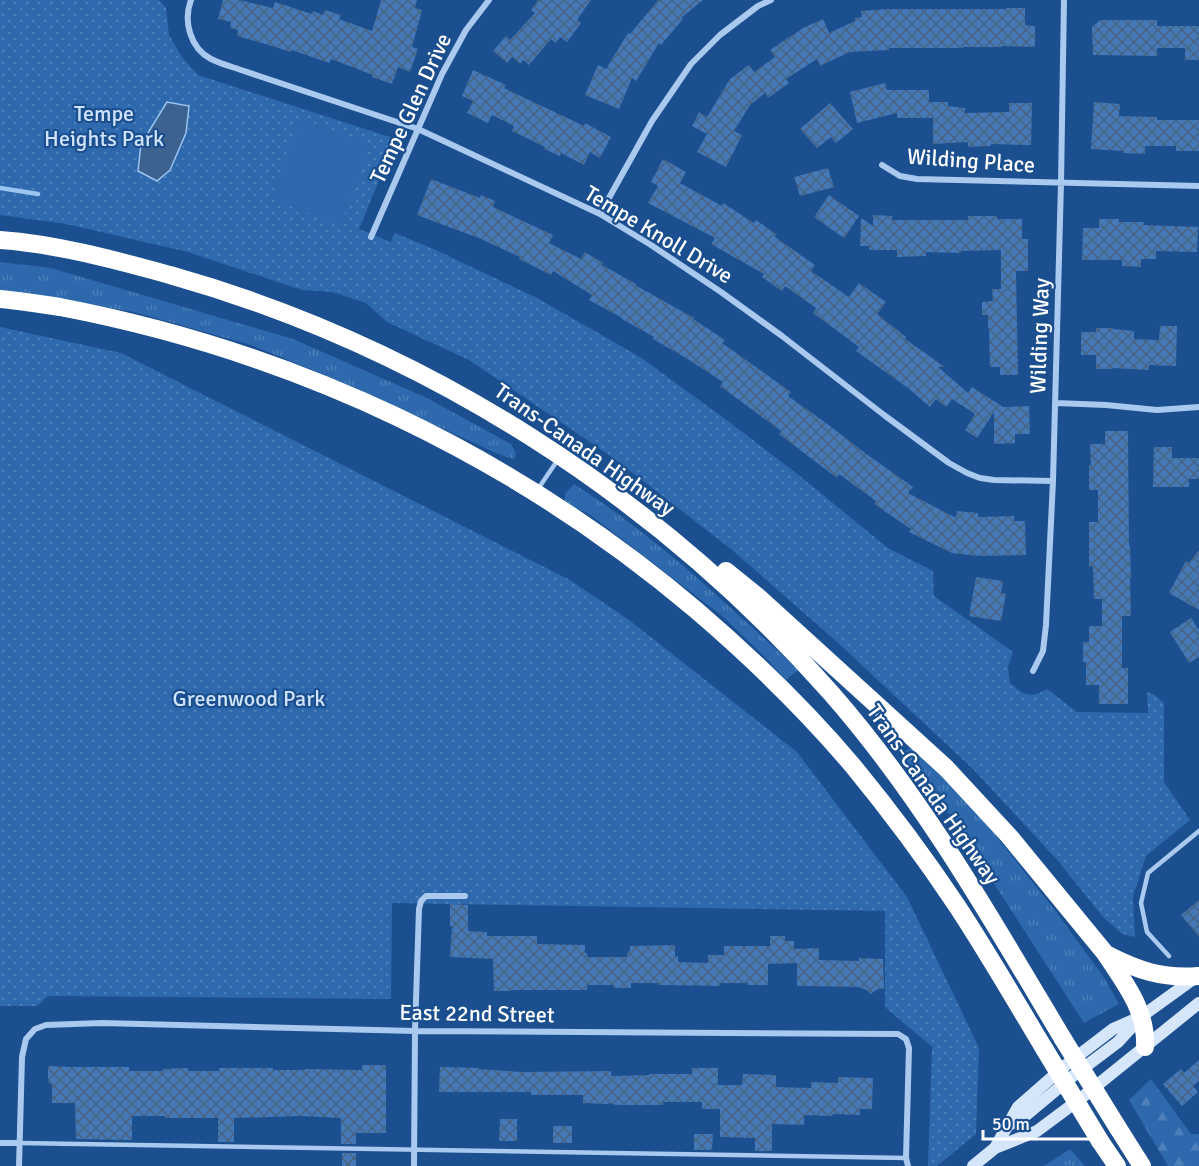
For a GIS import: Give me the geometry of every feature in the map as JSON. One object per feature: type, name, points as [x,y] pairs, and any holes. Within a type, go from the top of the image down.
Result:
[{"type":"highway","name":"Trans-Canada Highway","points":[[0,240],[67,250],[130,264],[193,282],[308,321],[365,346],[455,392],[516,427],[604,486],[653,523],[747,605],[790,649],[838,703],[908,791],[977,895],[1142,1166]]},
{"type":"highway","name":"Trans-Canada Highway","points":[[0,298],[116,319],[177,335],[286,370],[340,391],[489,464],[536,492],[619,549],[725,635],[765,672],[809,716],[886,808],[957,906],[1115,1166]]},
{"type":"highway","points":[[604,486],[687,543],[757,596],[946,768],[1009,836],[1105,953],[1142,1016],[1146,1033],[1145,1047]]},
{"type":"highway","points":[[1105,953],[1138,970],[1153,974],[1198,975]]},
{"type":"main road","points":[[1006,1126],[1025,1116],[1118,1042],[1142,1016],[1198,975]]},
{"type":"main road","points":[[973,1166],[995,1148],[1037,1131],[1199,1003]]},
{"type":"main road","points":[[995,1148],[1018,1107],[1066,1065],[1113,1029],[1142,1016]]},
{"type":"street","name":"Tempe Knoll Drive","points":[[191,0],[188,29],[199,50],[209,58],[418,129],[600,214],[730,298],[949,463],[980,478],[1053,481]]},
{"type":"street","name":"Tempe Glen Drive","points":[[371,237],[453,52],[466,30],[489,0]]},
{"type":"street","points":[[600,214],[652,121],[691,64],[720,35],[758,6],[771,0]]},
{"type":"street","name":"Wilding Way","points":[[1033,671],[1043,651],[1046,625],[1053,481],[1064,0]]},
{"type":"street","name":"Wilding Place","points":[[882,165],[900,176],[917,179],[1199,186]]},
{"type":"street","points":[[1056,403],[1157,410],[1199,407]]},
{"type":"street","points":[[414,1166],[415,1031],[418,918],[421,901],[426,896],[433,895],[465,896]]},
{"type":"street","name":"East 22nd Street","points":[[20,1143],[22,1057],[26,1039],[35,1029],[46,1025],[102,1023],[415,1031],[898,1034],[906,1039],[909,1048],[907,1162]]},
{"type":"street","points":[[0,1143],[20,1143],[19,1166]]},
{"type":"lane","points":[[536,492],[560,456]]},
{"type":"lane","points":[[1169,956],[1148,932],[1141,903],[1148,873],[1199,831]]},
{"type":"lane","points":[[20,1143],[787,1155],[907,1162]]},
{"type":"green space","name":"Tempe Heights Park","points":[[0,0],[159,0],[166,8],[169,35],[182,57],[198,75],[396,139],[359,229],[391,242],[395,233],[436,250],[537,298],[640,357],[796,473],[888,548],[933,571],[934,596],[1013,652],[1008,667],[1010,683],[1023,693],[1032,695],[1047,689],[1077,712],[1148,713],[1147,692],[1155,695],[1164,703],[1164,782],[1190,820],[1146,856],[1133,897],[1135,937],[1122,934],[1103,917],[1058,861],[974,770],[837,642],[731,549],[612,457],[469,360],[387,322],[366,303],[332,292],[302,290],[188,252],[66,224],[0,215]]},
{"type":"green space","points":[[300,119],[370,144],[341,225],[271,199]]},
{"type":"green space","points":[[0,262],[51,268],[293,339],[427,398],[511,444],[516,453],[514,459],[498,454],[344,383],[251,345],[134,312],[0,291]]},
{"type":"green space","name":"Greenwood Park","points":[[0,327],[121,353],[570,580],[629,620],[797,752],[907,897],[979,1048],[976,1134],[937,1166],[928,1166],[932,1047],[885,1007],[885,911],[392,903],[391,999],[48,996],[37,1006],[0,1006]]},
{"type":"green space","points":[[574,484],[662,548],[798,670],[786,680],[721,615],[589,514],[565,503],[565,494]]},
{"type":"green space","points":[[913,746],[985,822],[1057,913],[1103,976],[1119,1004],[1084,1023],[947,811],[901,754]]},
{"type":"green space","points":[[1151,1079],[1191,1134],[1199,1134],[1199,1166],[1168,1166],[1129,1100]]},
{"type":"green space","points":[[1070,1149],[1085,1166],[1044,1166]]},
{"type":"shaded area","points":[[167,102],[189,106],[186,133],[170,170],[157,181],[138,171],[141,144]]},
{"type":"building","points":[[223,0],[239,0],[273,8],[275,2],[312,14],[313,11],[323,15],[325,10],[341,15],[339,19],[372,31],[381,0],[417,0],[415,8],[422,10],[412,47],[418,49],[410,72],[398,67],[392,84],[331,59],[329,63],[292,50],[291,52],[237,36],[238,30],[230,28],[231,22],[218,19]]},
{"type":"building","points":[[538,0],[591,0],[577,20],[581,23],[567,42],[560,37],[556,43],[551,39],[529,65],[523,60],[520,64],[512,57],[507,63],[493,51],[506,36],[510,40],[535,13],[531,10]]},
{"type":"building","points":[[658,0],[703,0],[681,18],[683,19],[661,45],[659,43],[636,81],[632,78],[619,109],[585,95],[598,65],[606,69],[628,33],[630,34]]},
{"type":"building","points":[[1025,8],[1025,25],[1035,26],[1035,47],[889,48],[889,50],[850,52],[820,66],[817,59],[786,79],[789,83],[768,98],[765,93],[750,105],[734,131],[742,135],[726,167],[697,152],[707,134],[692,126],[699,112],[707,117],[730,79],[749,65],[754,72],[775,57],[770,50],[803,28],[823,19],[829,33],[855,21],[855,18],[862,17],[861,11]]},
{"type":"building","points":[[1100,20],[1157,20],[1157,26],[1199,26],[1199,60],[1185,60],[1185,48],[1157,48],[1157,56],[1093,55],[1092,27]]},
{"type":"building","points":[[473,70],[506,85],[504,88],[584,126],[585,123],[611,137],[600,158],[590,152],[584,165],[561,153],[560,156],[544,149],[545,147],[512,131],[514,126],[492,115],[488,123],[467,113],[473,101],[462,96]]},
{"type":"building","points":[[885,83],[887,90],[929,90],[929,102],[948,102],[948,106],[965,108],[965,113],[1009,112],[1009,103],[1032,103],[1031,145],[991,144],[991,146],[968,147],[968,142],[933,144],[933,118],[897,118],[897,113],[857,123],[850,92]]},
{"type":"building","points":[[1094,102],[1120,104],[1119,116],[1157,117],[1157,120],[1199,120],[1199,151],[1176,151],[1176,146],[1145,146],[1145,154],[1091,149]]},
{"type":"building","points":[[830,103],[853,129],[836,143],[831,137],[817,148],[800,129]]},
{"type":"building","points":[[663,159],[686,172],[680,183],[722,206],[723,203],[754,223],[756,220],[776,234],[775,237],[815,265],[811,271],[849,297],[859,283],[886,302],[877,314],[906,337],[905,339],[945,367],[938,367],[968,393],[972,387],[1003,407],[1029,406],[1030,434],[1015,434],[1015,443],[994,444],[994,412],[977,438],[965,430],[975,414],[952,399],[946,407],[936,399],[930,407],[908,388],[856,351],[859,347],[813,313],[816,308],[785,286],[782,291],[762,277],[764,274],[711,244],[715,238],[648,203],[658,186],[651,182]]},
{"type":"building","points":[[828,168],[834,187],[800,196],[794,177]]},
{"type":"building","points":[[431,179],[480,198],[481,195],[495,201],[493,207],[553,235],[549,243],[581,259],[585,252],[635,285],[694,318],[725,340],[722,343],[791,392],[788,396],[913,487],[908,493],[956,518],[957,511],[978,513],[978,517],[1014,516],[1014,521],[1025,521],[1026,555],[979,556],[952,553],[909,532],[911,529],[874,504],[876,501],[839,474],[837,478],[779,434],[781,431],[720,386],[723,382],[653,339],[654,337],[589,300],[592,295],[553,271],[551,275],[519,259],[520,257],[481,239],[417,215]]},
{"type":"building","points":[[829,195],[859,216],[844,238],[814,217]]},
{"type":"building","points":[[873,215],[892,216],[892,220],[968,220],[968,216],[1022,219],[1022,239],[1028,239],[1028,271],[1016,271],[1018,375],[1000,375],[1000,367],[990,367],[988,315],[982,315],[982,302],[993,301],[992,289],[1001,289],[1001,250],[961,251],[961,253],[926,252],[926,256],[897,257],[897,250],[869,250],[869,246],[860,246],[861,218],[873,226]]},
{"type":"building","points":[[1099,219],[1144,222],[1143,225],[1198,227],[1197,252],[1156,251],[1156,259],[1141,259],[1141,267],[1122,266],[1122,260],[1082,260],[1083,228],[1099,228]]},
{"type":"building","points":[[1160,326],[1177,326],[1176,366],[1149,365],[1149,370],[1096,369],[1096,355],[1081,355],[1081,332],[1096,332],[1096,328],[1113,328],[1134,331],[1134,339],[1159,340]]},
{"type":"building","points":[[1105,431],[1128,431],[1131,616],[1122,616],[1122,668],[1128,668],[1128,704],[1099,704],[1099,685],[1086,685],[1086,662],[1083,662],[1083,642],[1089,642],[1089,626],[1102,626],[1102,599],[1094,599],[1093,566],[1089,567],[1089,522],[1098,522],[1098,490],[1089,490],[1089,465],[1091,465],[1090,444],[1105,444]]},
{"type":"building","points":[[1154,447],[1172,447],[1172,458],[1199,458],[1199,479],[1189,479],[1189,487],[1153,487]]},
{"type":"building","points":[[1199,550],[1199,610],[1169,593],[1186,561],[1189,563]]},
{"type":"building","points":[[976,577],[1003,581],[1001,593],[1006,594],[1001,621],[969,616]]},
{"type":"building","points":[[1191,618],[1199,630],[1199,657],[1189,663],[1170,632]]},
{"type":"building","points":[[1199,900],[1199,937],[1181,915]]},
{"type":"building","points":[[450,904],[468,905],[468,931],[487,932],[487,936],[537,936],[537,944],[585,945],[587,957],[627,957],[630,946],[675,945],[675,957],[678,956],[678,962],[708,963],[708,955],[724,955],[724,946],[770,946],[770,936],[785,936],[785,941],[794,941],[794,949],[819,948],[819,960],[883,959],[884,989],[878,989],[871,994],[859,987],[797,986],[797,963],[768,964],[768,985],[631,983],[631,988],[587,985],[587,990],[494,991],[493,959],[450,957],[452,926],[450,926]]},
{"type":"building","points":[[1199,1060],[1199,1081],[1193,1086],[1198,1092],[1182,1106],[1163,1084],[1181,1069],[1184,1073]]},
{"type":"building","points":[[362,1065],[386,1065],[386,1133],[356,1133],[356,1144],[341,1144],[341,1118],[300,1116],[234,1118],[234,1142],[218,1142],[218,1118],[165,1118],[165,1116],[132,1116],[132,1140],[76,1139],[75,1103],[52,1103],[52,1084],[49,1083],[48,1078],[48,1066],[129,1067],[129,1071],[188,1068],[188,1071],[219,1071],[219,1068],[362,1070]]},
{"type":"building","points":[[440,1067],[522,1072],[611,1071],[611,1076],[692,1074],[692,1068],[718,1068],[718,1085],[742,1085],[743,1074],[776,1075],[776,1087],[811,1088],[811,1082],[838,1083],[838,1077],[873,1078],[872,1109],[860,1109],[860,1115],[804,1115],[804,1125],[772,1124],[772,1151],[755,1151],[755,1138],[720,1137],[720,1109],[702,1109],[702,1102],[617,1105],[583,1103],[583,1095],[531,1095],[531,1092],[439,1092]]},
{"type":"building","points":[[500,1119],[517,1119],[517,1141],[499,1141]]},
{"type":"building","points":[[553,1126],[572,1126],[572,1143],[553,1143]]},
{"type":"building","points":[[694,1134],[713,1134],[712,1150],[694,1150]]},
{"type":"building","points":[[342,1153],[356,1153],[356,1166],[342,1166]]},
{"type":"waterway","points":[[0,188],[38,194]]}]
